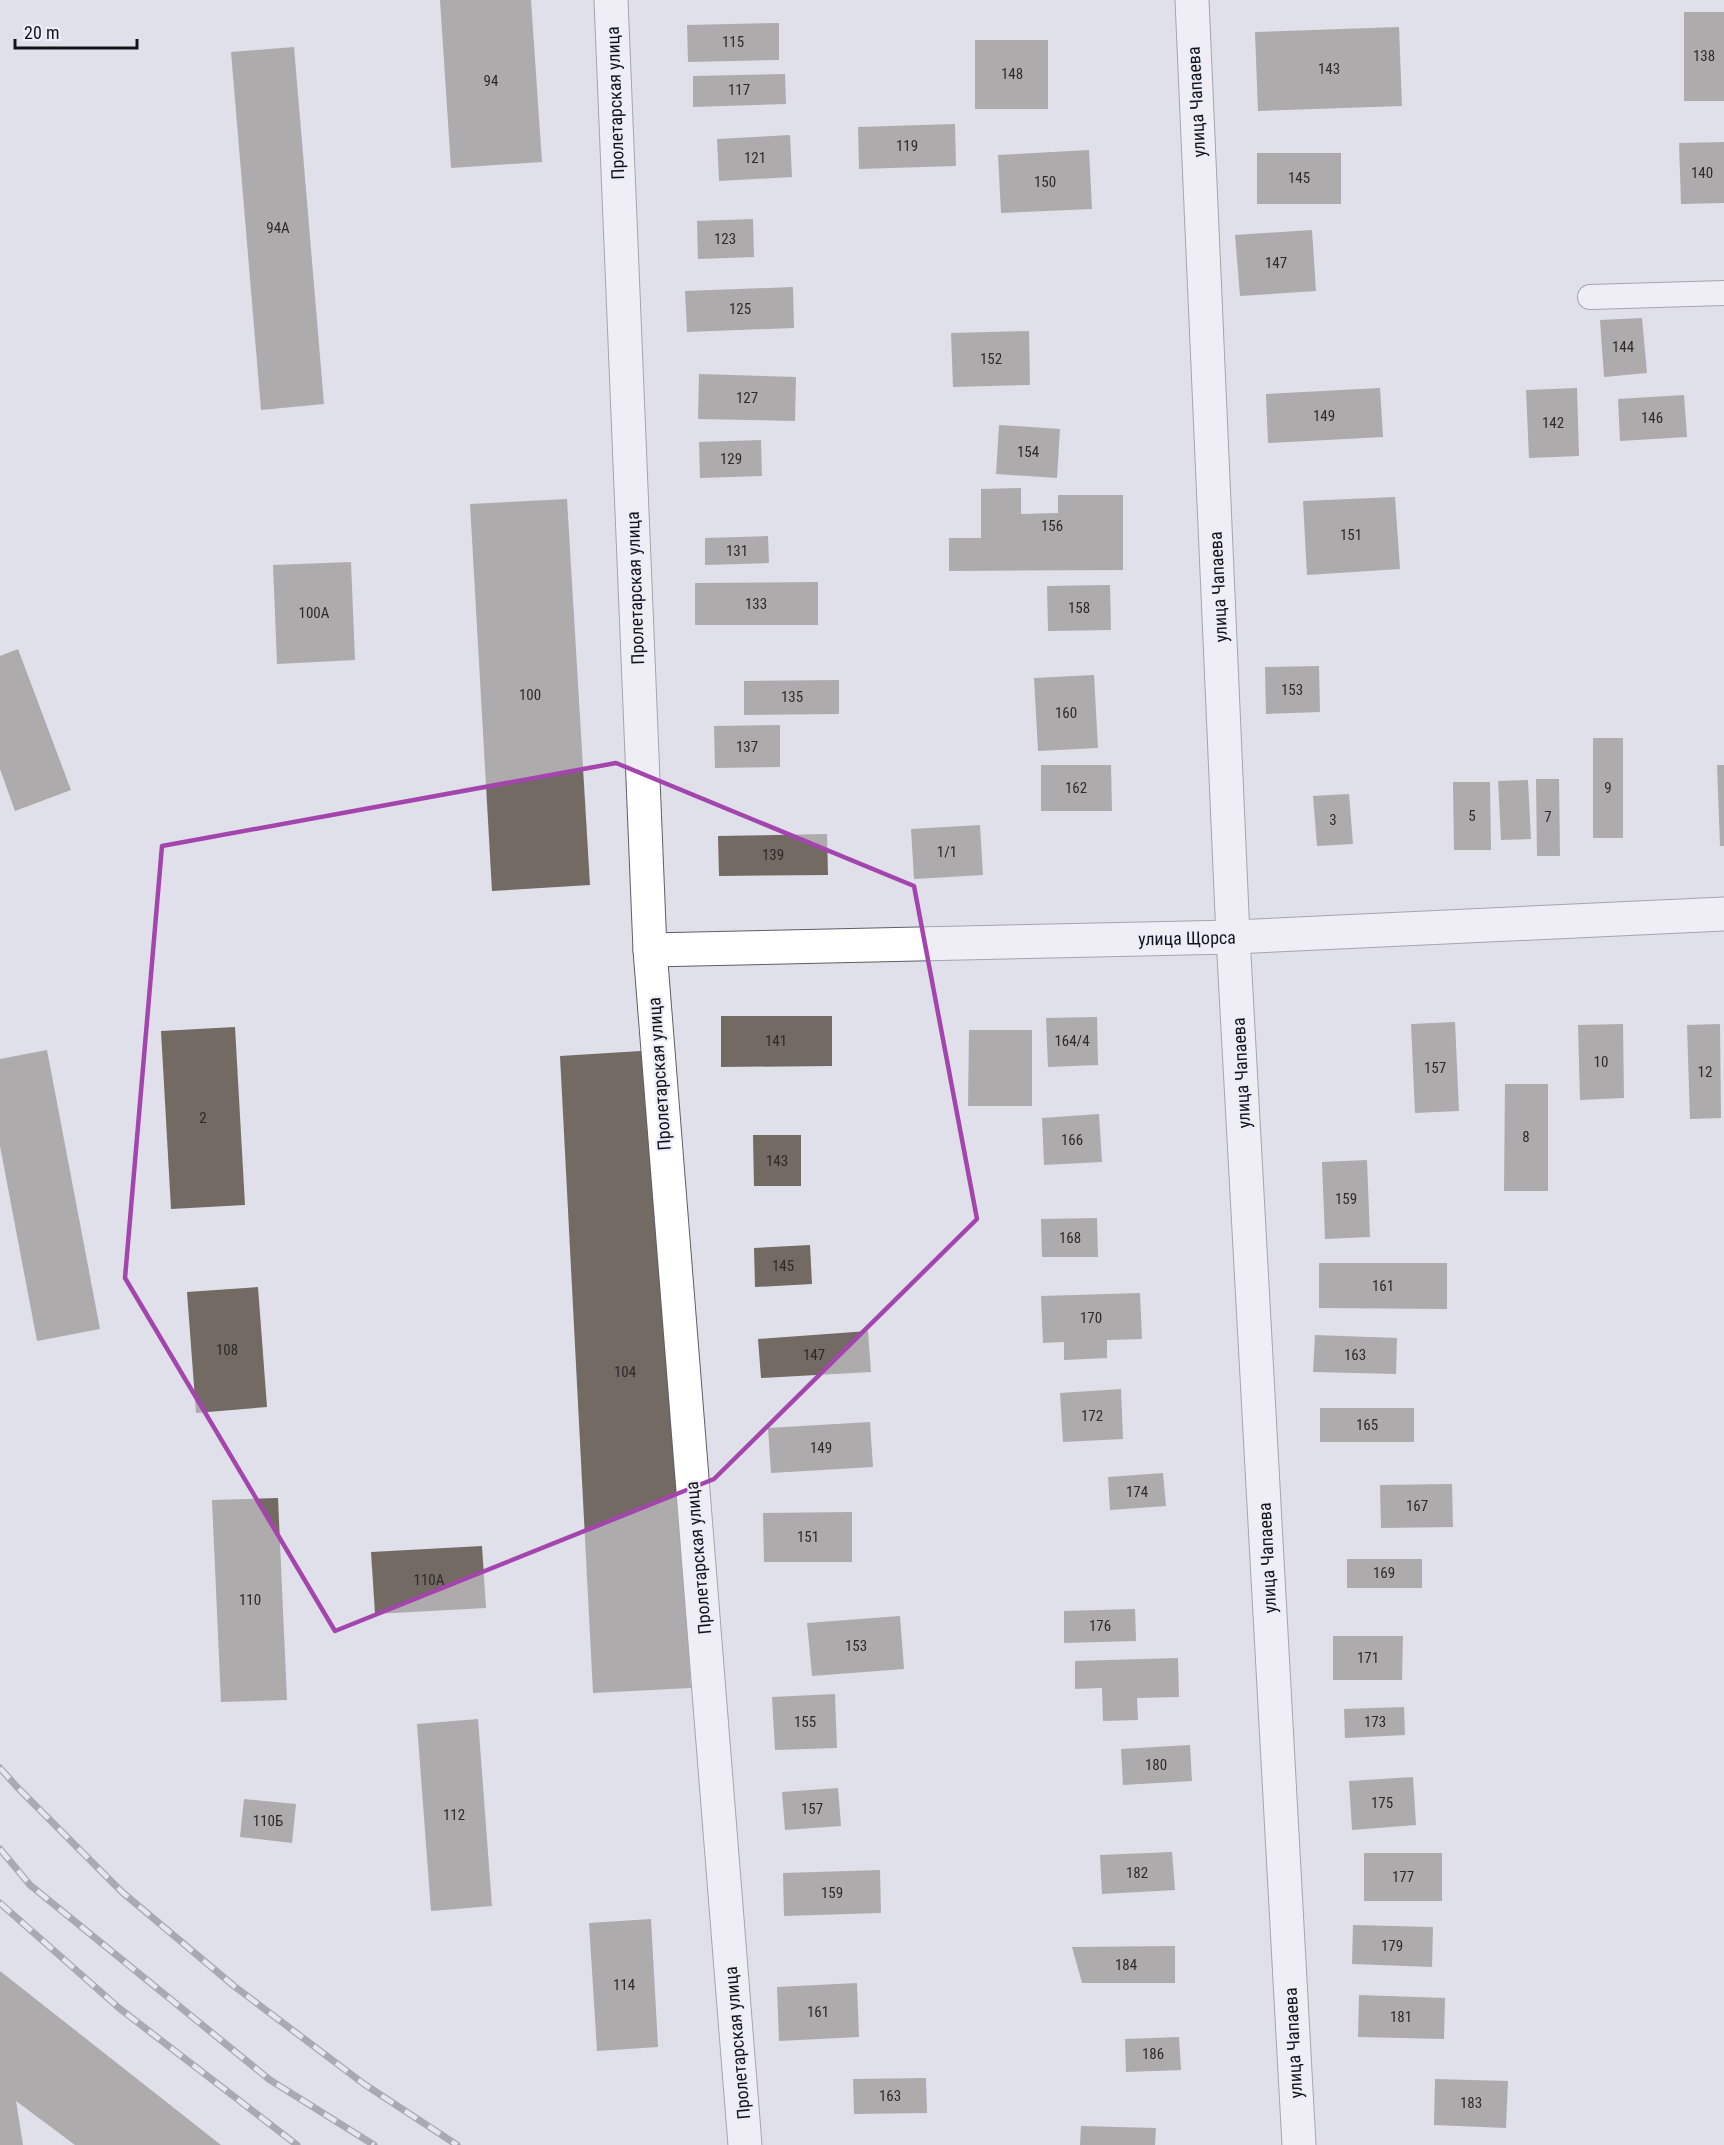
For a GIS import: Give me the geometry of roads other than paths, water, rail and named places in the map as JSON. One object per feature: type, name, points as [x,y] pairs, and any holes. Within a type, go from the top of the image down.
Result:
[{"type":"street","name":"Пролетарская улица","points":[[611,0],[650,950],[745,2145]]},
{"type":"street","name":"улица Чапаева","points":[[1192,0],[1233,937],[1299,2145]]},
{"type":"street","name":"улица Щорса","points":[[650,950],[1233,937],[1724,914]]},
{"type":"lane","points":[[1590,297],[1724,293]]},
{"type":"railway","points":[[0,1768],[122,1892],[234,1986],[364,2084],[457,2145]]},
{"type":"railway","points":[[0,1849],[30,1885],[270,2080],[374,2145]]},
{"type":"railway","points":[[0,1903],[119,2008],[297,2145]]}]
